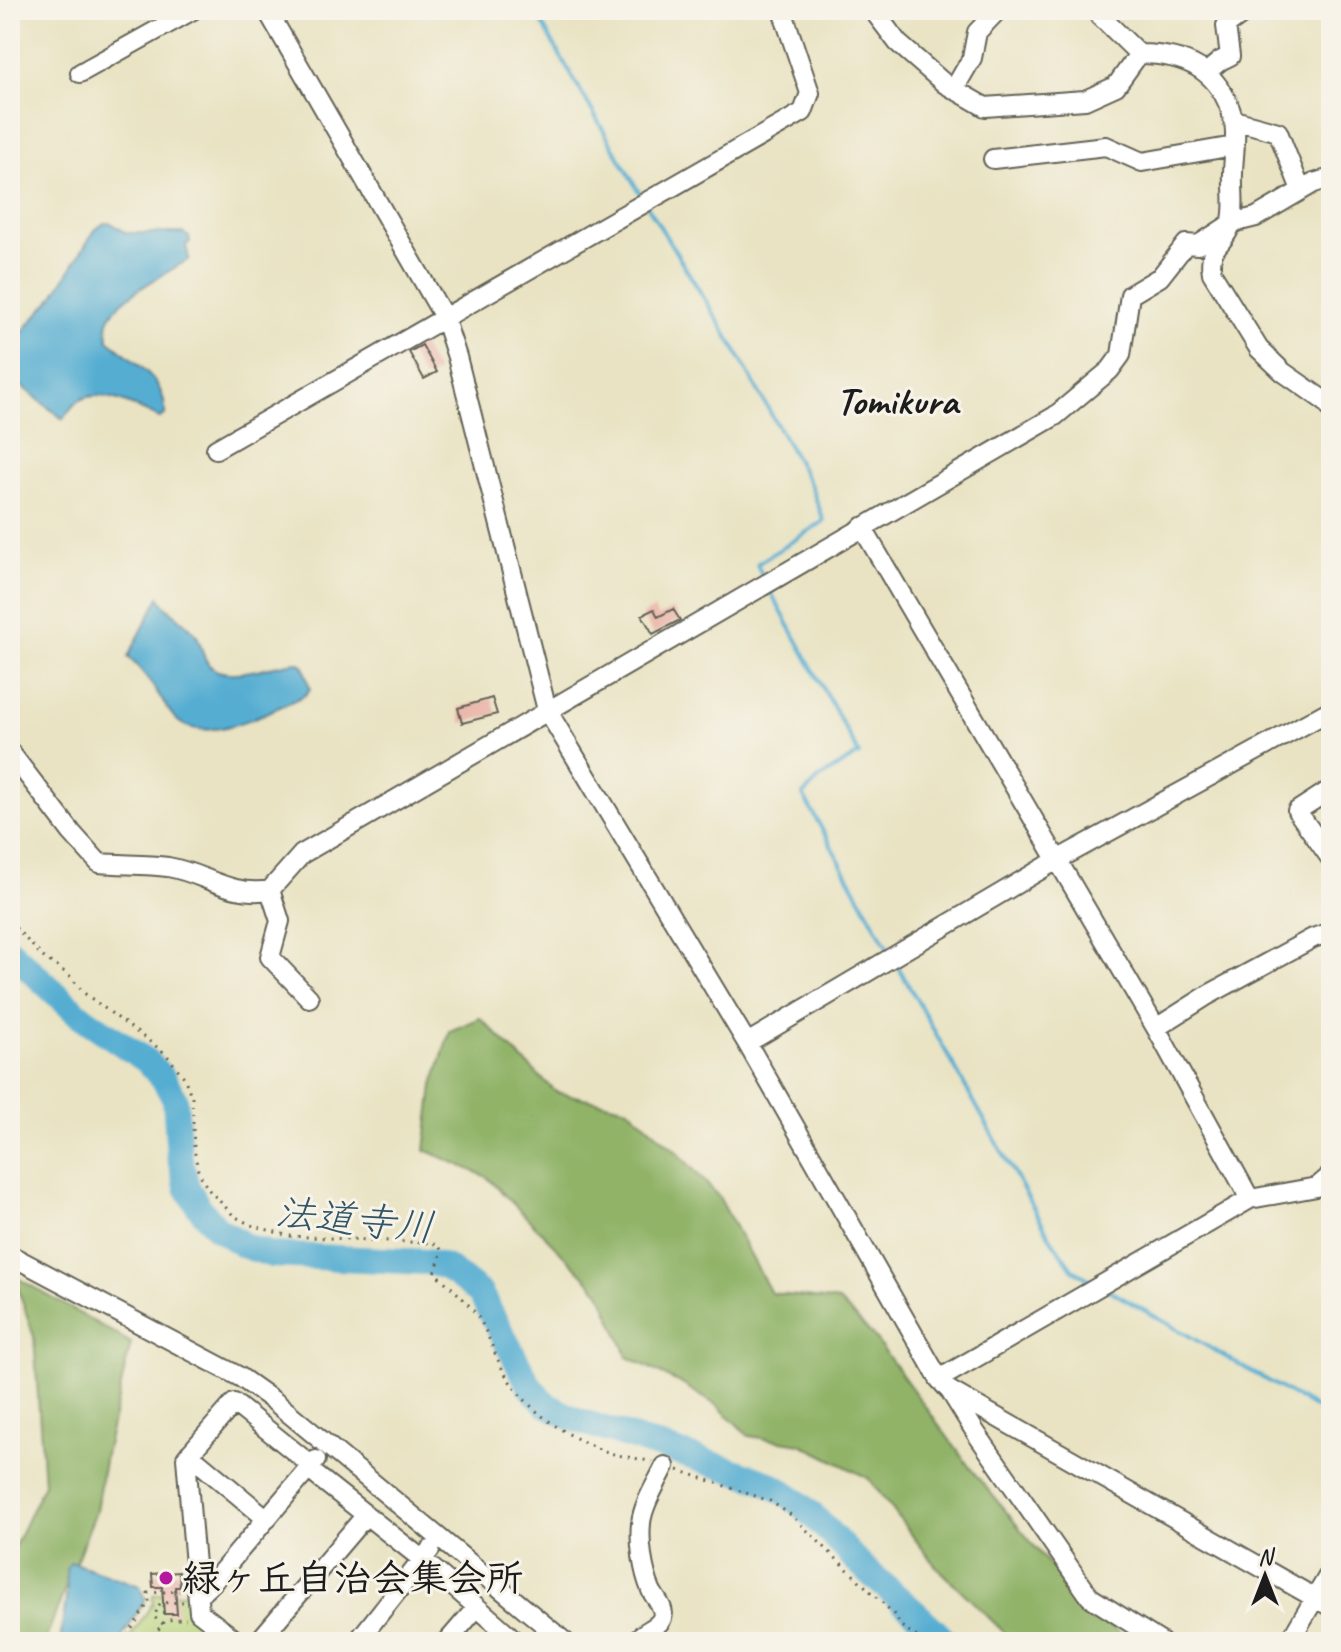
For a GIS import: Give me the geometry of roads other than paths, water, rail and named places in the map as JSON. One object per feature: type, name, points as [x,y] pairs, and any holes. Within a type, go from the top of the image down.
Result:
[{"type":"street","points":[[80,73],[193,10]]},
{"type":"street","points":[[267,10],[444,317],[457,357],[547,710],[747,1043],[944,1384],[976,1433],[1090,1597],[1161,1642]]},
{"type":"street","points":[[216,449],[803,112],[810,93],[782,10]]},
{"type":"street","points":[[873,10],[898,43],[954,89],[985,107],[1085,100],[1116,86],[1139,54]]},
{"type":"street","points":[[954,89],[972,58],[977,32],[998,10]]},
{"type":"street","points":[[1094,10],[1139,54],[1164,54],[1187,61],[1207,72],[1221,92],[1234,120],[1232,223],[1214,247],[1210,260],[1212,273],[1259,349],[1331,409]]},
{"type":"street","points":[[1207,72],[1230,56],[1226,26],[1240,16],[1242,10]]},
{"type":"street","points":[[1234,120],[1278,132],[1301,190]]},
{"type":"street","points":[[993,159],[1106,146],[1142,162],[1234,146]]},
{"type":"street","points":[[10,752],[99,863],[171,868],[231,889],[252,893],[270,890],[302,854],[1055,416],[1110,370],[1121,355],[1130,295],[1160,277],[1186,244],[1198,245],[1232,223],[1256,217],[1301,190],[1331,178]]},
{"type":"street","points":[[862,527],[1156,1028],[1250,1199]]},
{"type":"street","points":[[747,1043],[1057,860],[1331,710]]},
{"type":"street","points":[[1331,789],[1297,811],[1331,859]]},
{"type":"street","points":[[270,890],[280,921],[270,957],[309,998]]},
{"type":"street","points":[[1156,1028],[1221,988],[1313,938],[1331,932]]},
{"type":"street","points":[[944,1384],[1250,1199],[1317,1187],[1331,1175]]},
{"type":"street","points":[[10,1255],[240,1377],[328,1445],[565,1642]]},
{"type":"street","points":[[944,1384],[1323,1603]]},
{"type":"street","points":[[238,1642],[199,1612],[186,1458],[234,1403],[517,1642]]},
{"type":"street","points":[[197,1592],[213,1582],[328,1445]]},
{"type":"street","points":[[189,1454],[267,1519]]},
{"type":"street","points":[[635,1642],[664,1615],[651,1592],[643,1558],[641,1523],[665,1466]]},
{"type":"street","points":[[258,1642],[366,1515]]},
{"type":"street","points":[[361,1641],[440,1538]]},
{"type":"street","points":[[1289,1642],[1323,1603],[1331,1571]]},
{"type":"street","points":[[447,1642],[477,1607]]},
{"type":"water","points":[[104,223],[111,223],[127,233],[183,233],[189,237],[190,242],[186,245],[189,259],[132,295],[113,312],[107,323],[108,340],[147,372],[161,391],[165,415],[160,418],[121,401],[99,396],[80,400],[63,419],[10,377],[10,346],[53,297],[95,230]]},
{"type":"water","points":[[159,597],[194,632],[206,661],[217,671],[239,673],[299,662],[304,667],[310,689],[305,695],[238,724],[201,729],[185,726],[173,716],[128,657]]},
{"type":"water","points":[[71,1562],[140,1586],[145,1600],[119,1642],[60,1642],[67,1592],[66,1569]]},
{"type":"waterway","points":[[534,10],[643,199]]},
{"type":"waterway","points":[[648,207],[731,342],[811,486],[824,521],[757,564],[763,578]]},
{"type":"waterway","points":[[769,589],[859,754],[820,778],[803,795],[891,954]]},
{"type":"waterway","name":"法道寺川","points":[[10,951],[78,1014],[147,1061],[164,1080],[175,1099],[179,1155],[187,1187],[217,1228],[245,1246],[272,1255],[427,1262],[446,1267],[480,1293],[531,1388],[547,1405],[574,1419],[776,1487],[803,1507],[863,1567],[946,1642]]},
{"type":"waterway","points":[[895,961],[1051,1239],[1073,1270],[1096,1283]]},
{"type":"waterway","points":[[1107,1289],[1331,1417]]},
{"type":"place","name":"緑ヶ丘自治会集会所","points":[[166,1578]]},
{"type":"district","name":"Tomikura","points":[[897,400]]}]
